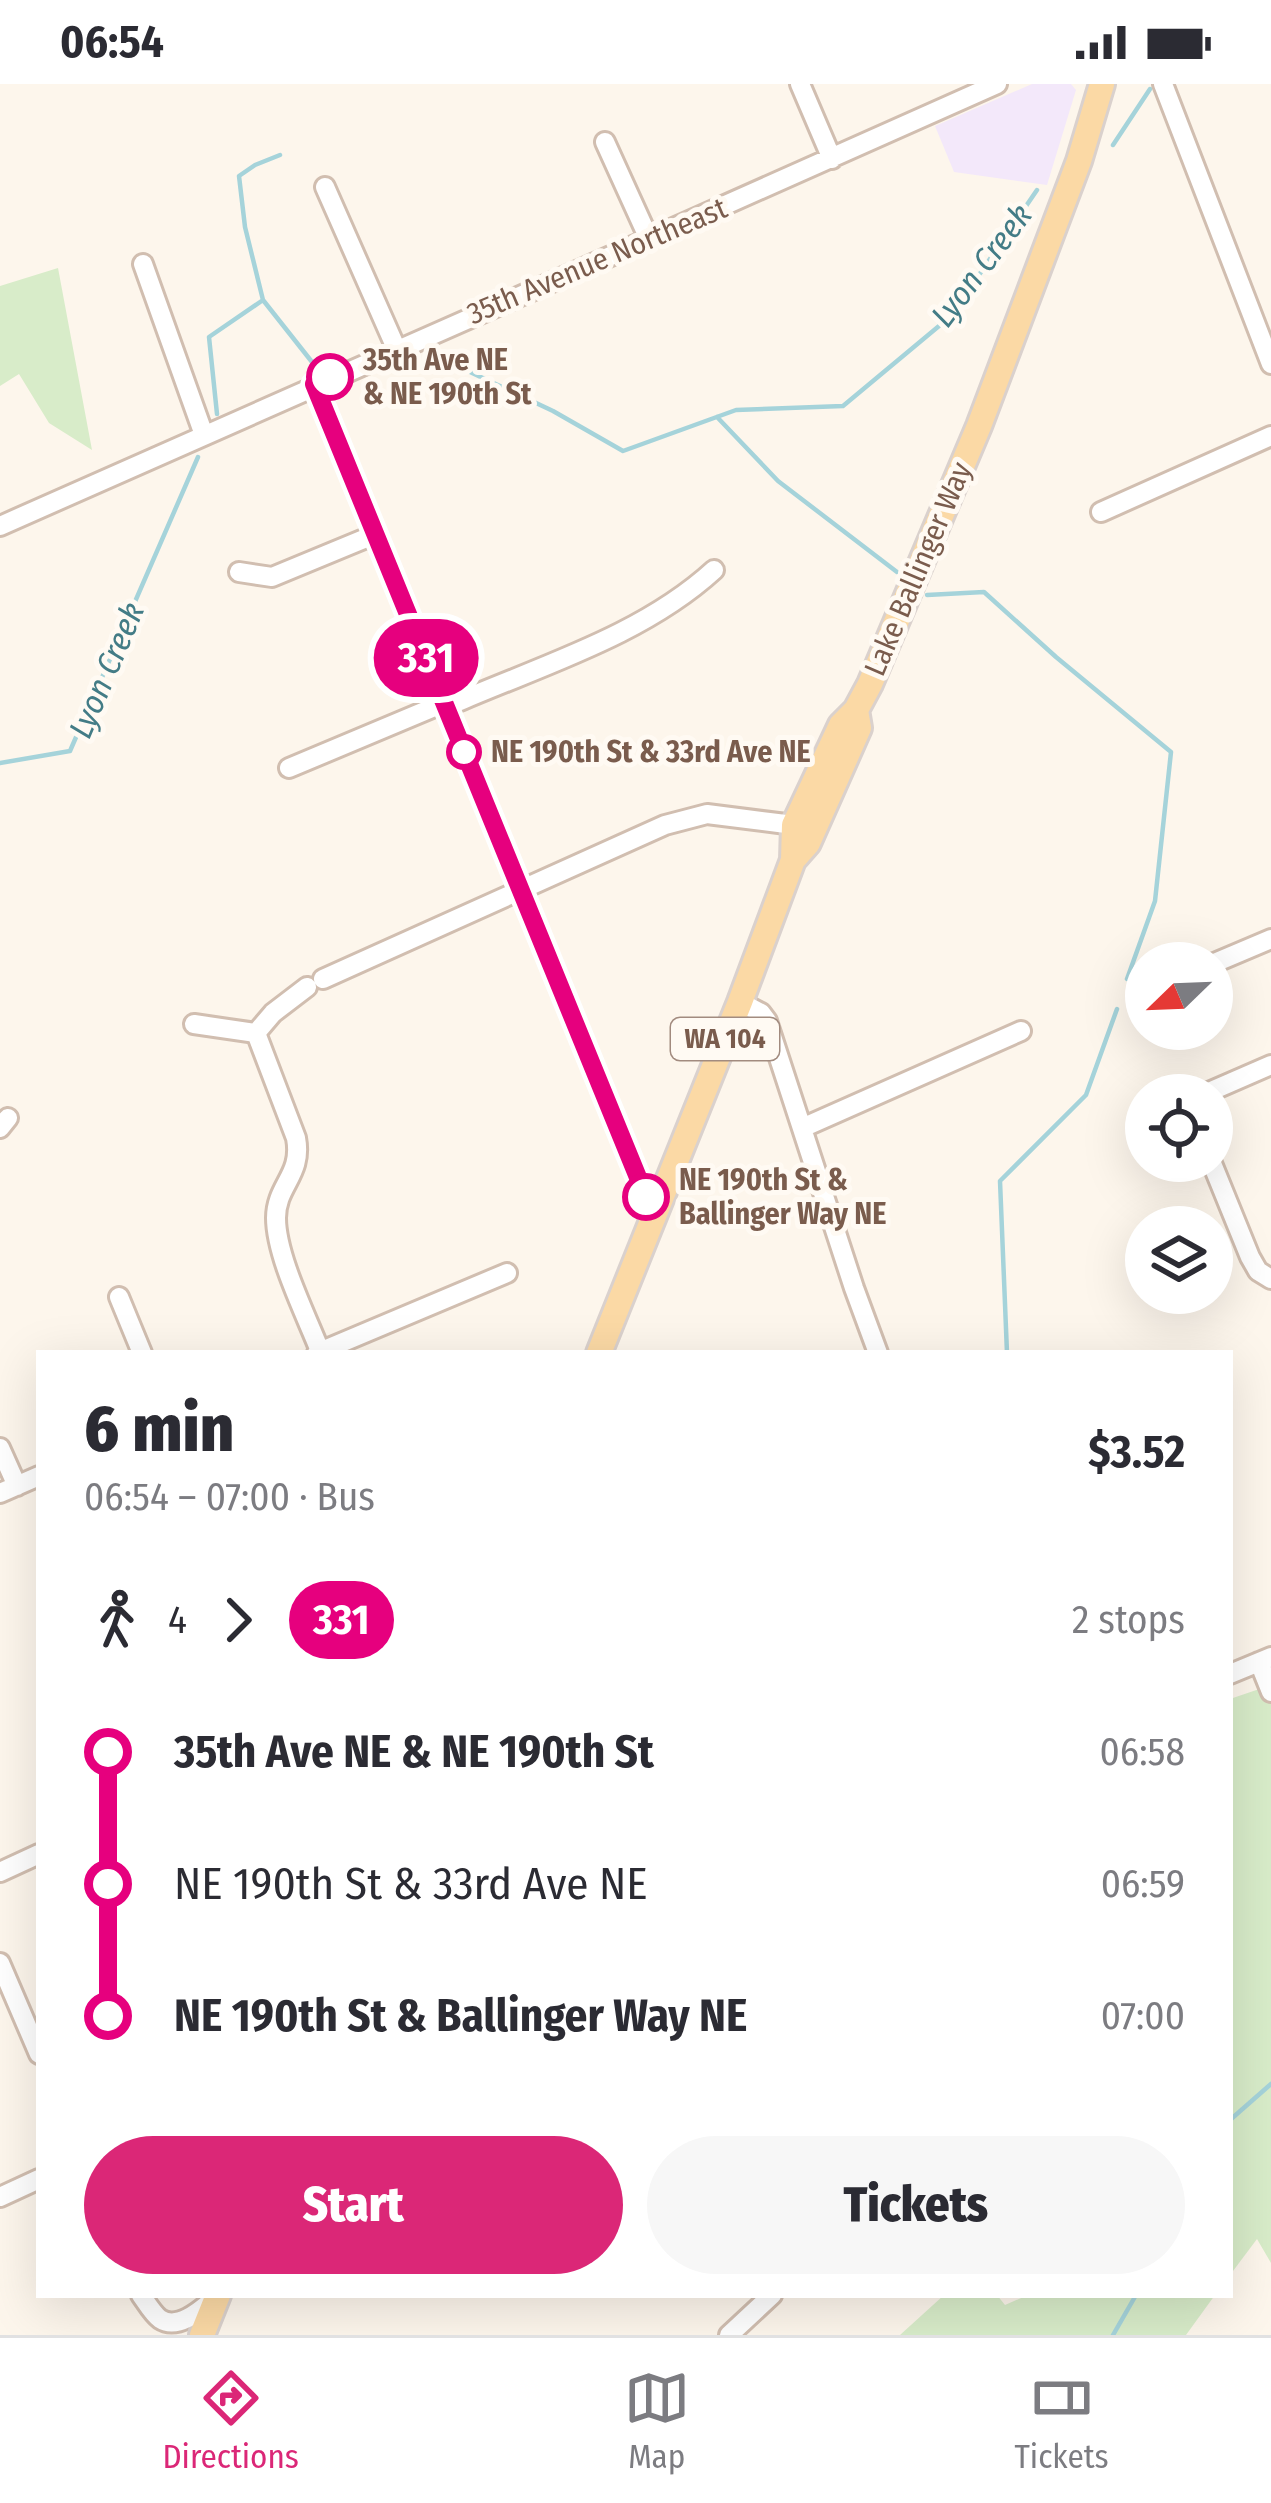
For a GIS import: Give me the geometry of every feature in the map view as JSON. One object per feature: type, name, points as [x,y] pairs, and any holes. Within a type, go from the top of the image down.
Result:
[{"type":"main road","name":"Lake Ballinger Way","points":[[793,860],[794,825],[841,724],[856,710],[900,616],[979,426],[1079,161],[1102,84]]},
{"type":"main road","name":"Lake Ballinger Way","points":[[793,860],[808,843],[859,728],[856,710]]},
{"type":"main road","name":"WA 104","points":[[600,1350],[793,860]]},
{"type":"main road","points":[[202,2335],[217,2298]]},
{"type":"street","points":[[800,84],[832,159]]},
{"type":"street","name":"35th Avenue Northeast","points":[[0,526],[997,84]]},
{"type":"street","points":[[1163,84],[1264,325],[1271,364]]},
{"type":"street","points":[[605,142],[649,239]]},
{"type":"street","points":[[325,187],[396,348]]},
{"type":"street","points":[[143,264],[204,435]]},
{"type":"street","points":[[314,384],[653,1216]]},
{"type":"street","points":[[1101,512],[1271,436]]},
{"type":"street","points":[[239,572],[272,577],[376,534]]},
{"type":"street","points":[[289,768],[599,641],[670,605],[714,570]]},
{"type":"street","points":[[256,1034],[273,1012],[315,983],[665,825],[689,817],[726,815],[794,825]]},
{"type":"street","points":[[1233,955],[1271,938]]},
{"type":"street","points":[[740,1002],[767,1021],[877,1350]]},
{"type":"street","points":[[194,1024],[256,1034]]},
{"type":"street","points":[[802,1128],[1021,1031]]},
{"type":"street","points":[[256,1034],[296,1138],[299,1155],[279,1198],[276,1218],[280,1249],[317,1350]]},
{"type":"street","points":[[1233,1082],[1271,1065]]},
{"type":"street","points":[[1220,1182],[1250,1257],[1258,1271],[1271,1279]]},
{"type":"street","points":[[323,1350],[507,1273]]},
{"type":"street","points":[[119,1297],[141,1350]]},
{"type":"street","points":[[0,1448],[8,1490],[36,1477]]},
{"type":"street","points":[[1233,1673],[1265,1660],[1271,1692]]},
{"type":"street","points":[[0,1872],[36,1855]]},
{"type":"street","points":[[0,1965],[36,2047]]},
{"type":"street","points":[[0,2197],[36,2180]]},
{"type":"street","points":[[141,2298],[155,2335]]},
{"type":"street","points":[[142,2298],[160,2319],[172,2322],[196,2314],[215,2298]]},
{"type":"street","points":[[728,2335],[753,2325],[770,2298]]},
{"type":"shaded area","points":[[1032,84],[1071,84],[1076,90],[1047,185],[954,172],[935,126]]},
{"type":"green space","points":[[58,268],[92,450],[49,423],[19,374],[0,386],[0,286]]},
{"type":"green space","points":[[1271,1685],[1271,2263],[1257,2239],[1233,2271],[1233,1698]]},
{"type":"green space","points":[[941,2298],[999,2298],[1005,2305],[1021,2298],[1213,2298],[1186,2335],[900,2335]]},
{"type":"waterway","name":"Lyon Creek","points":[[1113,145],[1150,89]]},
{"type":"waterway","points":[[263,300],[245,227],[239,176],[280,155]]},
{"type":"waterway","name":"Lyon Creek","points":[[401,363],[453,364],[553,411],[623,451],[736,410],[843,406],[951,316],[1037,190]]},
{"type":"waterway","name":"Lyon Creek","points":[[217,414],[209,337],[263,300],[312,362],[334,362]]},
{"type":"waterway","points":[[717,417],[778,481],[897,572]]},
{"type":"waterway","name":"Lyon Creek","points":[[0,763],[70,751],[198,457]]},
{"type":"waterway","points":[[927,595],[984,592],[1171,752],[1155,901],[1140,942]]},
{"type":"waterway","points":[[1007,1350],[1000,1181],[1086,1095],[1117,1009]]},
{"type":"waterway","points":[[1233,2117],[1271,2084]]},
{"type":"waterway","points":[[1113,2335],[1134,2298]]},
{"type":"bus line","name":"331","points":[[330,377],[314,384],[646,1197]]},
{"type":"place","name":"35th Ave NE & NE 190th St","points":[[330,377]]},
{"type":"place","name":"NE 190th St & 33rd Ave NE","points":[[464,752]]},
{"type":"place","name":"NE 190th St & Ballinger Way NE","points":[[646,1197]]}]
